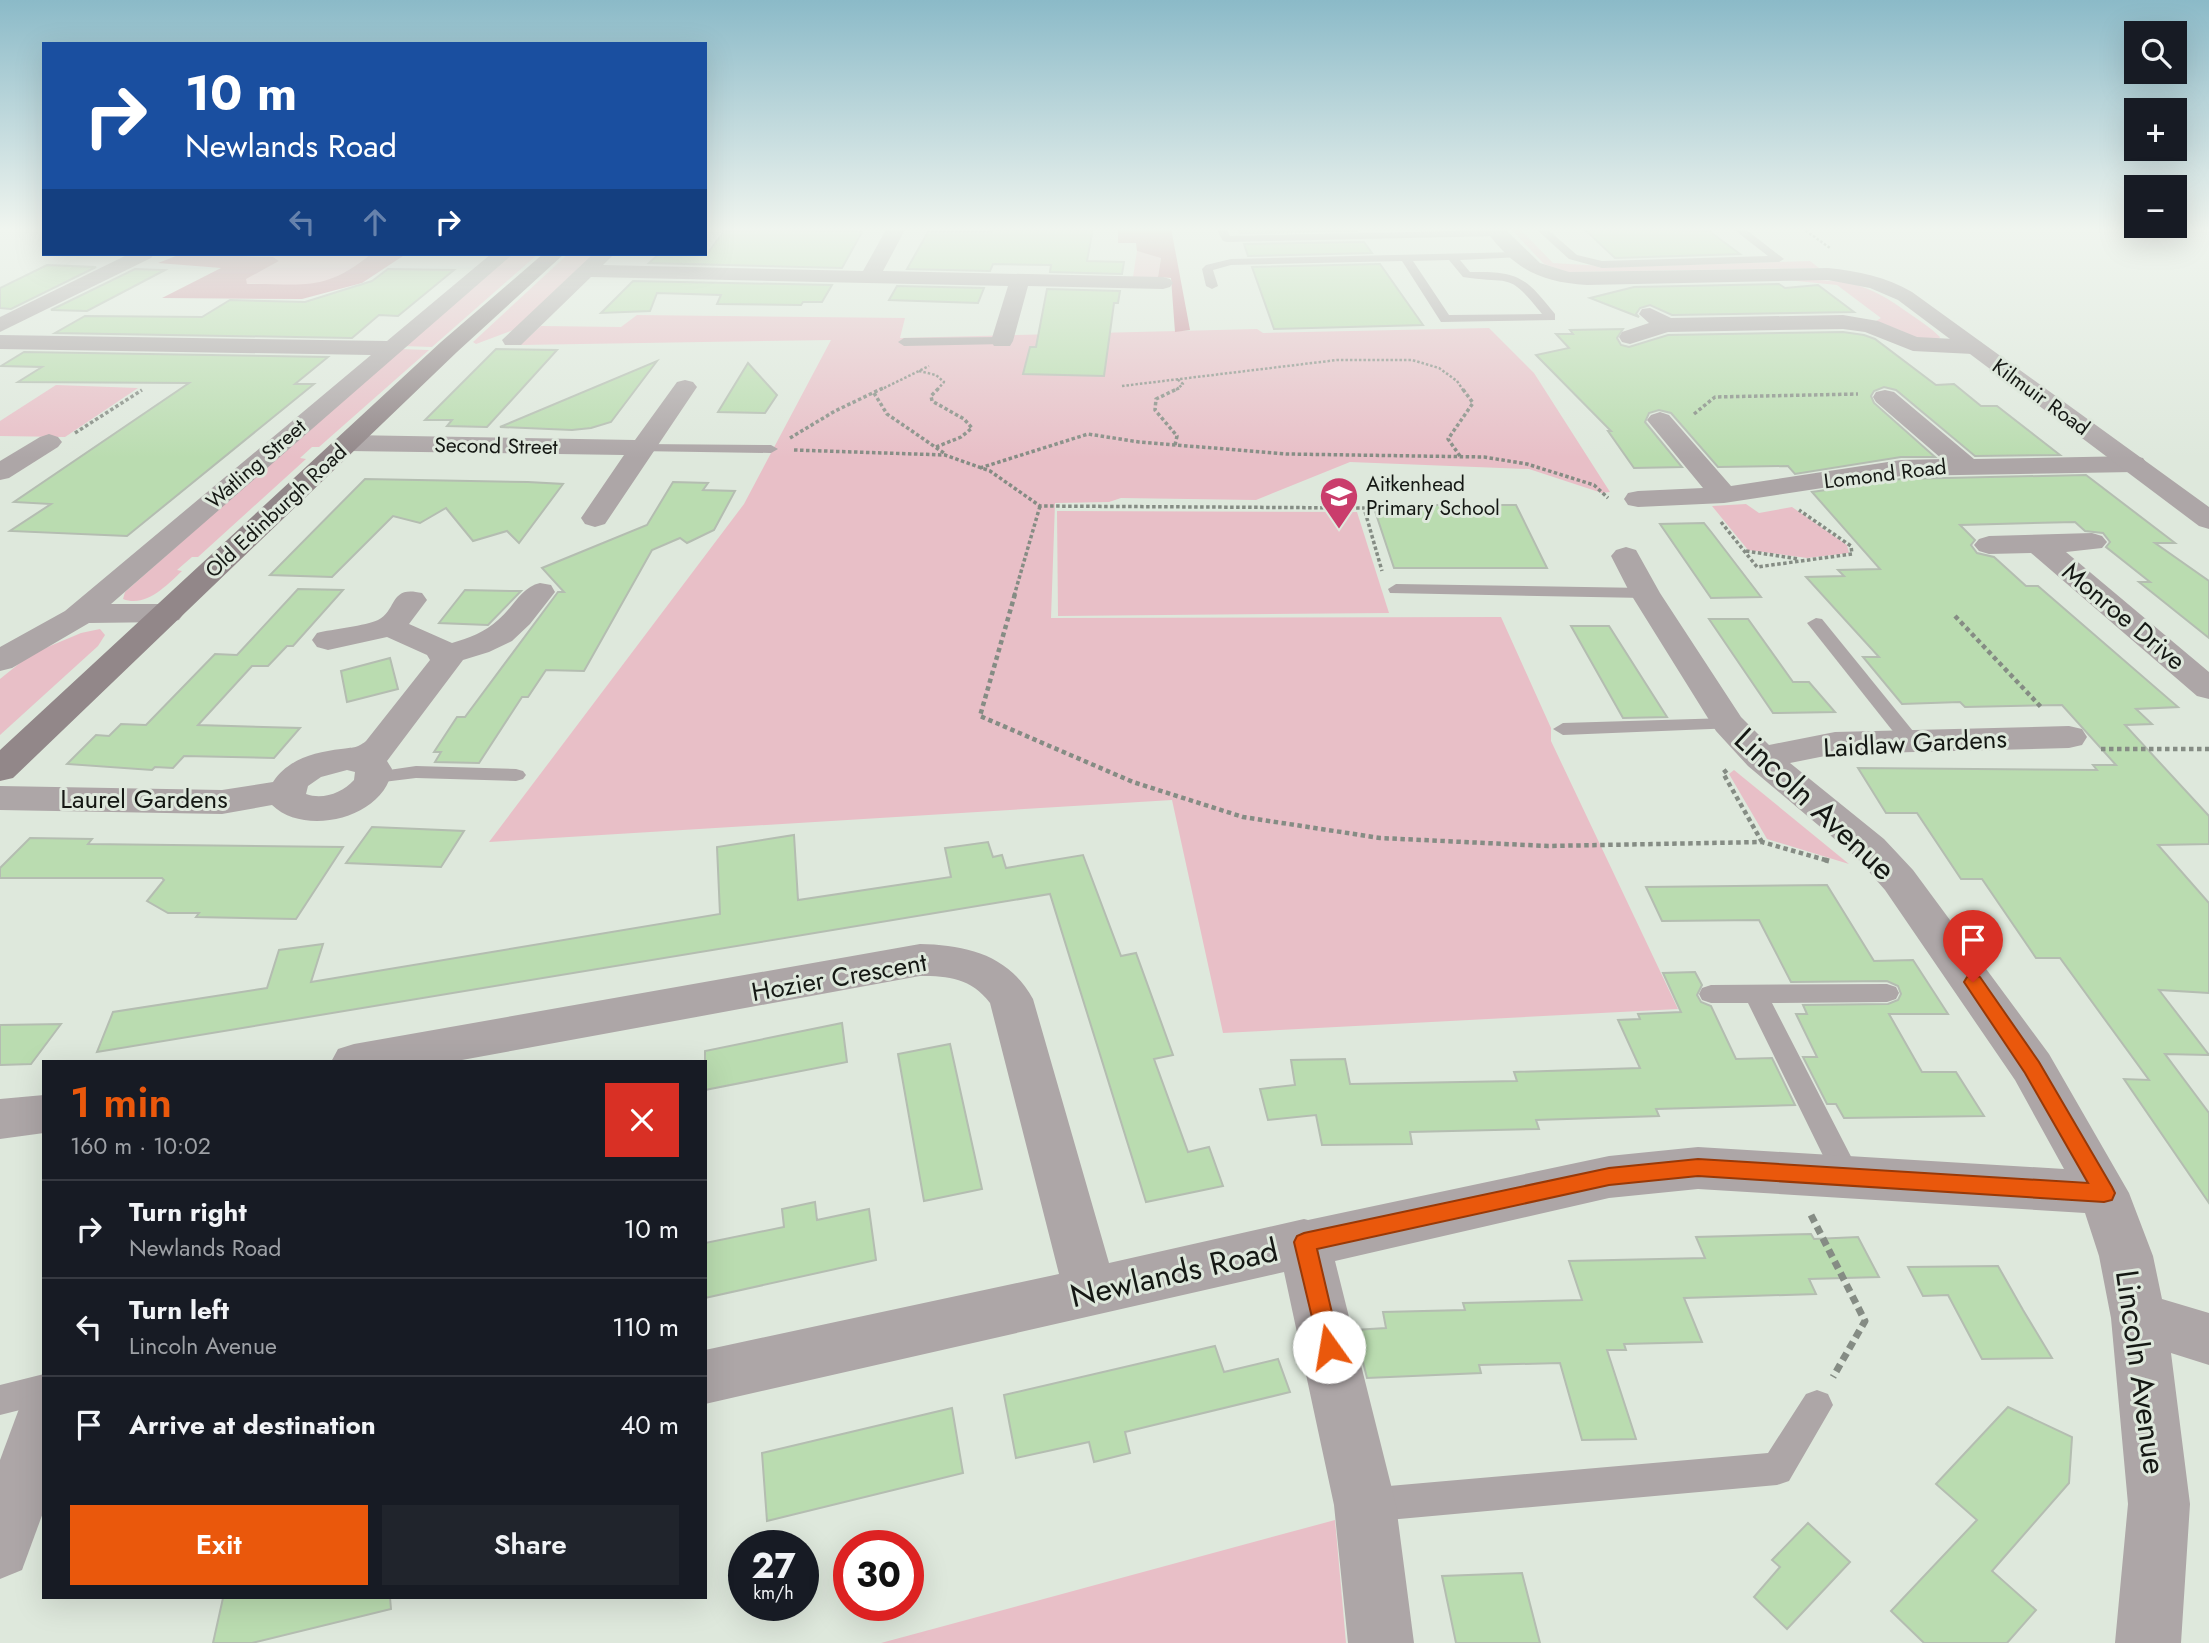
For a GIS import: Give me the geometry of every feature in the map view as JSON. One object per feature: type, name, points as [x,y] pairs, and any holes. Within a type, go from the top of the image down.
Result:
[{"type":"main road","name":"Old Edinburgh Road","points":[[0,770],[497,305]]},
{"type":"street","points":[[0,325],[41,305]]},
{"type":"street","name":"Watling Street","points":[[0,661],[82,614],[442,305]]},
{"type":"street","points":[[513,340],[550,305]]},
{"type":"street","points":[[1002,341],[1013,305]]},
{"type":"street","name":"Kilmuir Road","points":[[1915,305],[2209,520]]},
{"type":"street","points":[[1630,337],[1658,320],[1843,322],[1870,326],[1913,344],[1973,347]]},
{"type":"street","points":[[0,342],[390,348]]},
{"type":"street","points":[[595,517],[685,387]]},
{"type":"street","points":[[1885,397],[1965,465]]},
{"type":"street","points":[[1660,420],[1713,496]]},
{"type":"street","points":[[1,471],[49,442]]},
{"type":"street","name":"Second Street","points":[[349,443],[642,447]]},
{"type":"street","name":"Lomond Road","points":[[1626,502],[1713,496],[1901,468],[2134,464]]},
{"type":"street","name":"Monroe Drive","points":[[1989,545],[2092,542]]},
{"type":"street","name":"Monroe Drive","points":[[2039,544],[2209,689]]},
{"type":"street","name":"Lincoln Avenue","points":[[1636,575],[1728,724],[1761,758],[1870,848],[1899,880],[2032,1067],[2104,1193],[2126,1256],[2139,1318],[2160,1504],[2148,1643]]},
{"type":"street","points":[[446,655],[481,645],[511,628],[540,592]]},
{"type":"street","points":[[390,627],[411,600]]},
{"type":"street","points":[[82,614],[168,613]]},
{"type":"street","points":[[328,640],[390,627],[439,648],[446,655]]},
{"type":"street","points":[[369,769],[379,749],[444,665],[446,655]]},
{"type":"street","name":"Laidlaw Gardens","points":[[1761,758],[1835,743],[2069,737]]},
{"type":"street","name":"Laurel Gardens","points":[[0,798],[222,802],[287,791],[298,775],[321,763],[347,758],[369,769]]},
{"type":"street","name":"Hozier Crescent","points":[[365,1060],[920,960],[945,960],[967,964],[983,970],[1000,982],[1011,999],[1090,1293]]},
{"type":"street","points":[[0,1119],[42,1114]]},
{"type":"street","name":"Newlands Road","points":[[707,1377],[1090,1293],[1304,1242],[1609,1177],[1698,1168],[1788,1171],[2104,1193]]},
{"type":"street","points":[[1304,1242],[1365,1505],[1381,1643]]},
{"type":"street","points":[[2139,1318],[2209,1339]]},
{"type":"street","points":[[17,1533],[42,1427]]},
{"type":"lane","points":[[1436,305],[1445,319],[1551,317],[1541,305]]},
{"type":"lane","points":[[904,342],[1002,341]]},
{"type":"lane","points":[[642,447],[771,449]]},
{"type":"lane","points":[[1395,589],[1586,590],[1636,575]]},
{"type":"lane","points":[[1816,624],[1910,740]]},
{"type":"lane","points":[[1563,729],[1728,724]]},
{"type":"lane","name":"Laurel Gardens","points":[[369,769],[516,775]]},
{"type":"lane","points":[[1711,994],[1887,993]]},
{"type":"lane","points":[[1756,995],[1847,1176]]},
{"type":"lane","points":[[0,1400],[42,1390]]},
{"type":"lane","points":[[1365,1505],[1777,1469],[1817,1405]]},
{"type":"path","points":[[1122,386],[1372,358],[1412,360],[1439,368],[1457,381],[1473,403],[1448,439],[1461,456]]},
{"type":"path","points":[[771,449],[835,411],[937,362]]},
{"type":"path","points":[[918,371],[936,375],[944,382],[931,396],[932,401],[940,409],[967,421],[972,428],[961,437],[936,447]]},
{"type":"path","points":[[1175,444],[1177,436],[1155,410],[1156,399],[1183,384],[1177,379]]},
{"type":"path","points":[[874,393],[887,414],[945,455]]},
{"type":"path","points":[[1695,414],[1715,397],[1881,394],[1885,397]]},
{"type":"path","points":[[980,468],[1088,434],[1287,454],[1461,456],[1527,464],[1594,485],[1626,502]]},
{"type":"path","points":[[771,449],[945,455],[990,471],[1040,506],[1364,508],[1386,585],[1395,589]]},
{"type":"path","points":[[1713,496],[1757,567],[1852,554],[1851,546],[1769,489]]},
{"type":"path","points":[[1040,506],[980,716],[1133,782],[1243,817],[1380,838],[1548,846],[1762,842],[1899,880]]},
{"type":"path","points":[[1744,550],[1807,560]]},
{"type":"path","points":[[1955,616],[2080,749],[2209,749]]},
{"type":"path","points":[[1761,758],[1731,767],[1723,773],[1762,842]]},
{"type":"path","points":[[1788,1171],[1865,1321],[1817,1405]]},
{"type":"shaded area","points":[[451,305],[480,305],[432,347],[402,346]]},
{"type":"shaded area","points":[[513,305],[542,305],[516,329],[476,344],[473,342]]},
{"type":"shaded area","points":[[1173,305],[1185,305],[1190,330],[1175,332]]},
{"type":"shaded area","points":[[1863,305],[1897,305],[1940,337],[1938,340],[1912,338],[1876,321],[1881,318]]},
{"type":"shaded area","points":[[637,315],[905,318],[900,338],[1257,329],[1263,333],[1489,328],[1534,373],[1610,492],[1602,493],[1529,469],[1350,462],[1256,500],[1121,498],[1109,502],[1055,503],[1051,618],[1501,617],[1551,728],[1551,741],[1678,1009],[1223,1033],[1172,800],[489,842],[744,504],[831,340],[520,345],[541,326],[621,327]]},
{"type":"shaded area","points":[[400,349],[429,350],[319,447],[312,447],[300,458],[306,459],[198,557],[192,557],[177,570],[182,571],[156,594],[140,600],[123,599],[125,592]]},
{"type":"shaded area","points":[[56,385],[138,388],[65,437],[0,436],[0,421]]},
{"type":"shaded area","points":[[1746,504],[1759,513],[1792,507],[1847,545],[1849,553],[1807,558],[1748,550],[1712,506]]},
{"type":"shaded area","points":[[1057,511],[1357,512],[1389,613],[1058,616]]},
{"type":"shaded area","points":[[100,629],[105,635],[98,646],[0,735],[0,679],[31,654],[81,633]]},
{"type":"shaded area","points":[[1734,770],[1849,864],[1767,839],[1729,774]]},
{"type":"shaded area","points":[[1335,1520],[1346,1643],[881,1643]]},
{"type":"building","points":[[0,305],[20,305],[11,309],[0,308]]},
{"type":"building","points":[[62,305],[99,305],[87,311],[51,310]]},
{"type":"building","points":[[222,305],[412,305],[398,316],[379,315],[352,338],[55,333],[85,316],[202,317]]},
{"type":"building","points":[[609,305],[652,305],[650,311],[601,313]]},
{"type":"building","points":[[1044,305],[1114,305],[1104,376],[1023,374],[1030,347],[1036,347]]},
{"type":"building","points":[[1265,305],[1409,305],[1423,325],[1274,329]]},
{"type":"building","points":[[1607,305],[1844,305],[1854,312],[1672,315],[1650,305],[1640,308],[1636,314],[1639,317]]},
{"type":"building","points":[[1623,329],[1617,338],[1621,345],[1629,347],[1668,335],[1843,332],[1864,335],[1875,339],[1936,385],[1954,384],[1981,406],[1997,406],[2060,455],[1975,456],[1896,390],[1884,387],[1874,391],[1871,396],[1874,403],[1935,457],[1901,457],[1795,474],[1788,466],[1718,467],[1671,413],[1659,410],[1649,413],[1645,422],[1682,467],[1634,468],[1608,431],[1611,431],[1536,355],[1569,348],[1556,334],[1573,334],[1570,330]]},
{"type":"building","points":[[496,349],[557,350],[487,427],[447,426],[452,420],[425,420]]},
{"type":"building","points":[[24,352],[328,357],[295,384],[314,384],[127,536],[10,531],[51,504],[14,502],[189,383],[18,382],[42,367],[1,366]]},
{"type":"building","points":[[657,361],[611,422],[572,430],[500,427]]},
{"type":"building","points":[[748,363],[777,395],[765,413],[718,412]]},
{"type":"building","points":[[2086,475],[2175,543],[2155,543],[2209,581],[2209,638],[2139,582],[2150,582],[2106,547],[2110,542],[2103,533],[2085,531],[2075,522],[1960,525],[1975,540],[1971,545],[1977,553],[1994,557],[2026,586],[2038,586],[2178,707],[2136,709],[2152,724],[2125,725],[2209,816],[2209,844],[2158,845],[2209,903],[2209,993],[2159,990],[2209,1055],[2165,1054],[2209,1113],[2209,1203],[2124,1079],[2149,1080],[2060,958],[2036,958],[1982,879],[1961,879],[1917,813],[1886,813],[1858,768],[2097,770],[2093,765],[2116,765],[2062,705],[1965,707],[1960,702],[1902,704],[1863,657],[1879,657],[1806,577],[1844,576],[1838,570],[1880,569],[1812,492],[1901,479]]},
{"type":"building","points":[[365,479],[563,484],[519,543],[507,531],[473,541],[446,508],[420,523],[393,516],[332,577],[270,575]]},
{"type":"building","points":[[673,482],[708,483],[703,490],[735,491],[714,530],[687,543],[680,538],[652,550],[584,671],[546,670],[528,697],[522,697],[479,763],[435,762],[441,752],[434,752],[457,717],[465,717],[558,592],[564,592],[542,568],[647,525]]},
{"type":"building","points":[[1373,505],[1516,505],[1547,568],[1394,568]]},
{"type":"building","points":[[1704,523],[1761,597],[1711,598],[1660,524]]},
{"type":"building","points":[[298,589],[343,590],[293,646],[287,646],[268,666],[252,666],[198,725],[300,728],[274,758],[184,756],[173,768],[155,767],[152,770],[67,764],[96,735],[109,736],[121,724],[146,725],[215,654],[237,655]]},
{"type":"building","points":[[465,590],[521,591],[488,625],[439,623]]},
{"type":"building","points":[[1709,619],[1748,619],[1793,682],[1809,682],[1835,712],[1773,713]]},
{"type":"building","points":[[1571,626],[1609,626],[1667,717],[1623,718]]},
{"type":"building","points":[[390,658],[398,689],[347,702],[341,671]]},
{"type":"building","points":[[372,827],[464,831],[441,867],[346,863]]},
{"type":"building","points":[[794,835],[798,900],[951,877],[945,848],[988,842],[993,857],[1002,855],[1006,868],[1083,855],[1121,956],[1136,953],[1173,1055],[1154,1059],[1188,1152],[1209,1147],[1223,1186],[1146,1202],[1050,894],[97,1052],[113,1012],[267,988],[279,950],[323,944],[311,982],[720,914],[717,847]]},
{"type":"building","points":[[30,838],[92,839],[88,844],[343,847],[296,919],[196,917],[199,913],[168,913],[147,901],[164,880],[162,878],[0,878],[0,868]]},
{"type":"building","points":[[1827,885],[1874,961],[1913,960],[1948,1014],[1889,1014],[1922,1072],[1956,1072],[1984,1116],[1844,1118],[1836,1104],[1827,1104],[1803,1057],[1817,1057],[1796,1014],[1807,1014],[1803,1005],[1888,1004],[1898,1000],[1901,994],[1898,986],[1887,981],[1791,982],[1759,920],[1662,921],[1646,887]]},
{"type":"building","points":[[1695,972],[1702,985],[1697,995],[1701,1002],[1711,1006],[1736,1059],[1772,1058],[1795,1105],[1656,1109],[1659,1116],[1536,1120],[1539,1129],[1410,1132],[1412,1144],[1322,1145],[1316,1115],[1268,1120],[1260,1089],[1295,1085],[1291,1060],[1345,1059],[1350,1084],[1517,1081],[1514,1072],[1640,1068],[1618,1020],[1640,1019],[1638,1014],[1681,1012],[1663,973]]},
{"type":"building","points":[[842,1023],[847,1062],[707,1090],[705,1051]]},
{"type":"building","points":[[61,1024],[31,1064],[0,1065],[0,1025]]},
{"type":"building","points":[[950,1044],[982,1189],[924,1201],[898,1054]]},
{"type":"building","points":[[815,1202],[817,1220],[869,1209],[876,1260],[707,1298],[707,1243],[784,1227],[782,1209]]},
{"type":"building","points":[[1811,1234],[1814,1239],[1858,1237],[1879,1277],[1809,1279],[1816,1294],[1684,1298],[1702,1342],[1624,1344],[1626,1350],[1607,1350],[1636,1439],[1582,1440],[1560,1363],[1479,1365],[1481,1373],[1367,1378],[1355,1330],[1386,1328],[1383,1312],[1465,1310],[1463,1303],[1582,1300],[1569,1261],[1705,1258],[1696,1237]]},
{"type":"building","points":[[1998,1266],[2052,1358],[1982,1359],[1948,1295],[1923,1296],[1908,1267]]},
{"type":"building","points":[[1215,1346],[1224,1372],[1278,1359],[1290,1392],[1125,1432],[1130,1453],[1094,1462],[1089,1442],[1016,1458],[1004,1395]]},
{"type":"building","points":[[2008,1407],[2072,1437],[2069,1483],[1992,1571],[2036,1610],[2007,1643],[1924,1643],[1891,1611],[1977,1520],[1936,1484]]},
{"type":"building","points":[[952,1408],[963,1473],[767,1521],[762,1453]]},
{"type":"building","points":[[1808,1523],[1850,1562],[1787,1629],[1754,1597],[1780,1567],[1772,1560]]},
{"type":"building","points":[[1522,1573],[1540,1643],[1456,1643],[1442,1576]]},
{"type":"building","points":[[223,1599],[390,1599],[391,1609],[252,1643],[213,1643]]},
{"type":"place","name":"Aitkenhead Primary School","points":[[1339,530]]},
{"type":"route","points":[[1329,1347],[1304,1242],[1609,1177],[1698,1168],[1788,1171],[2104,1193],[2032,1067],[1973,982]]}]
